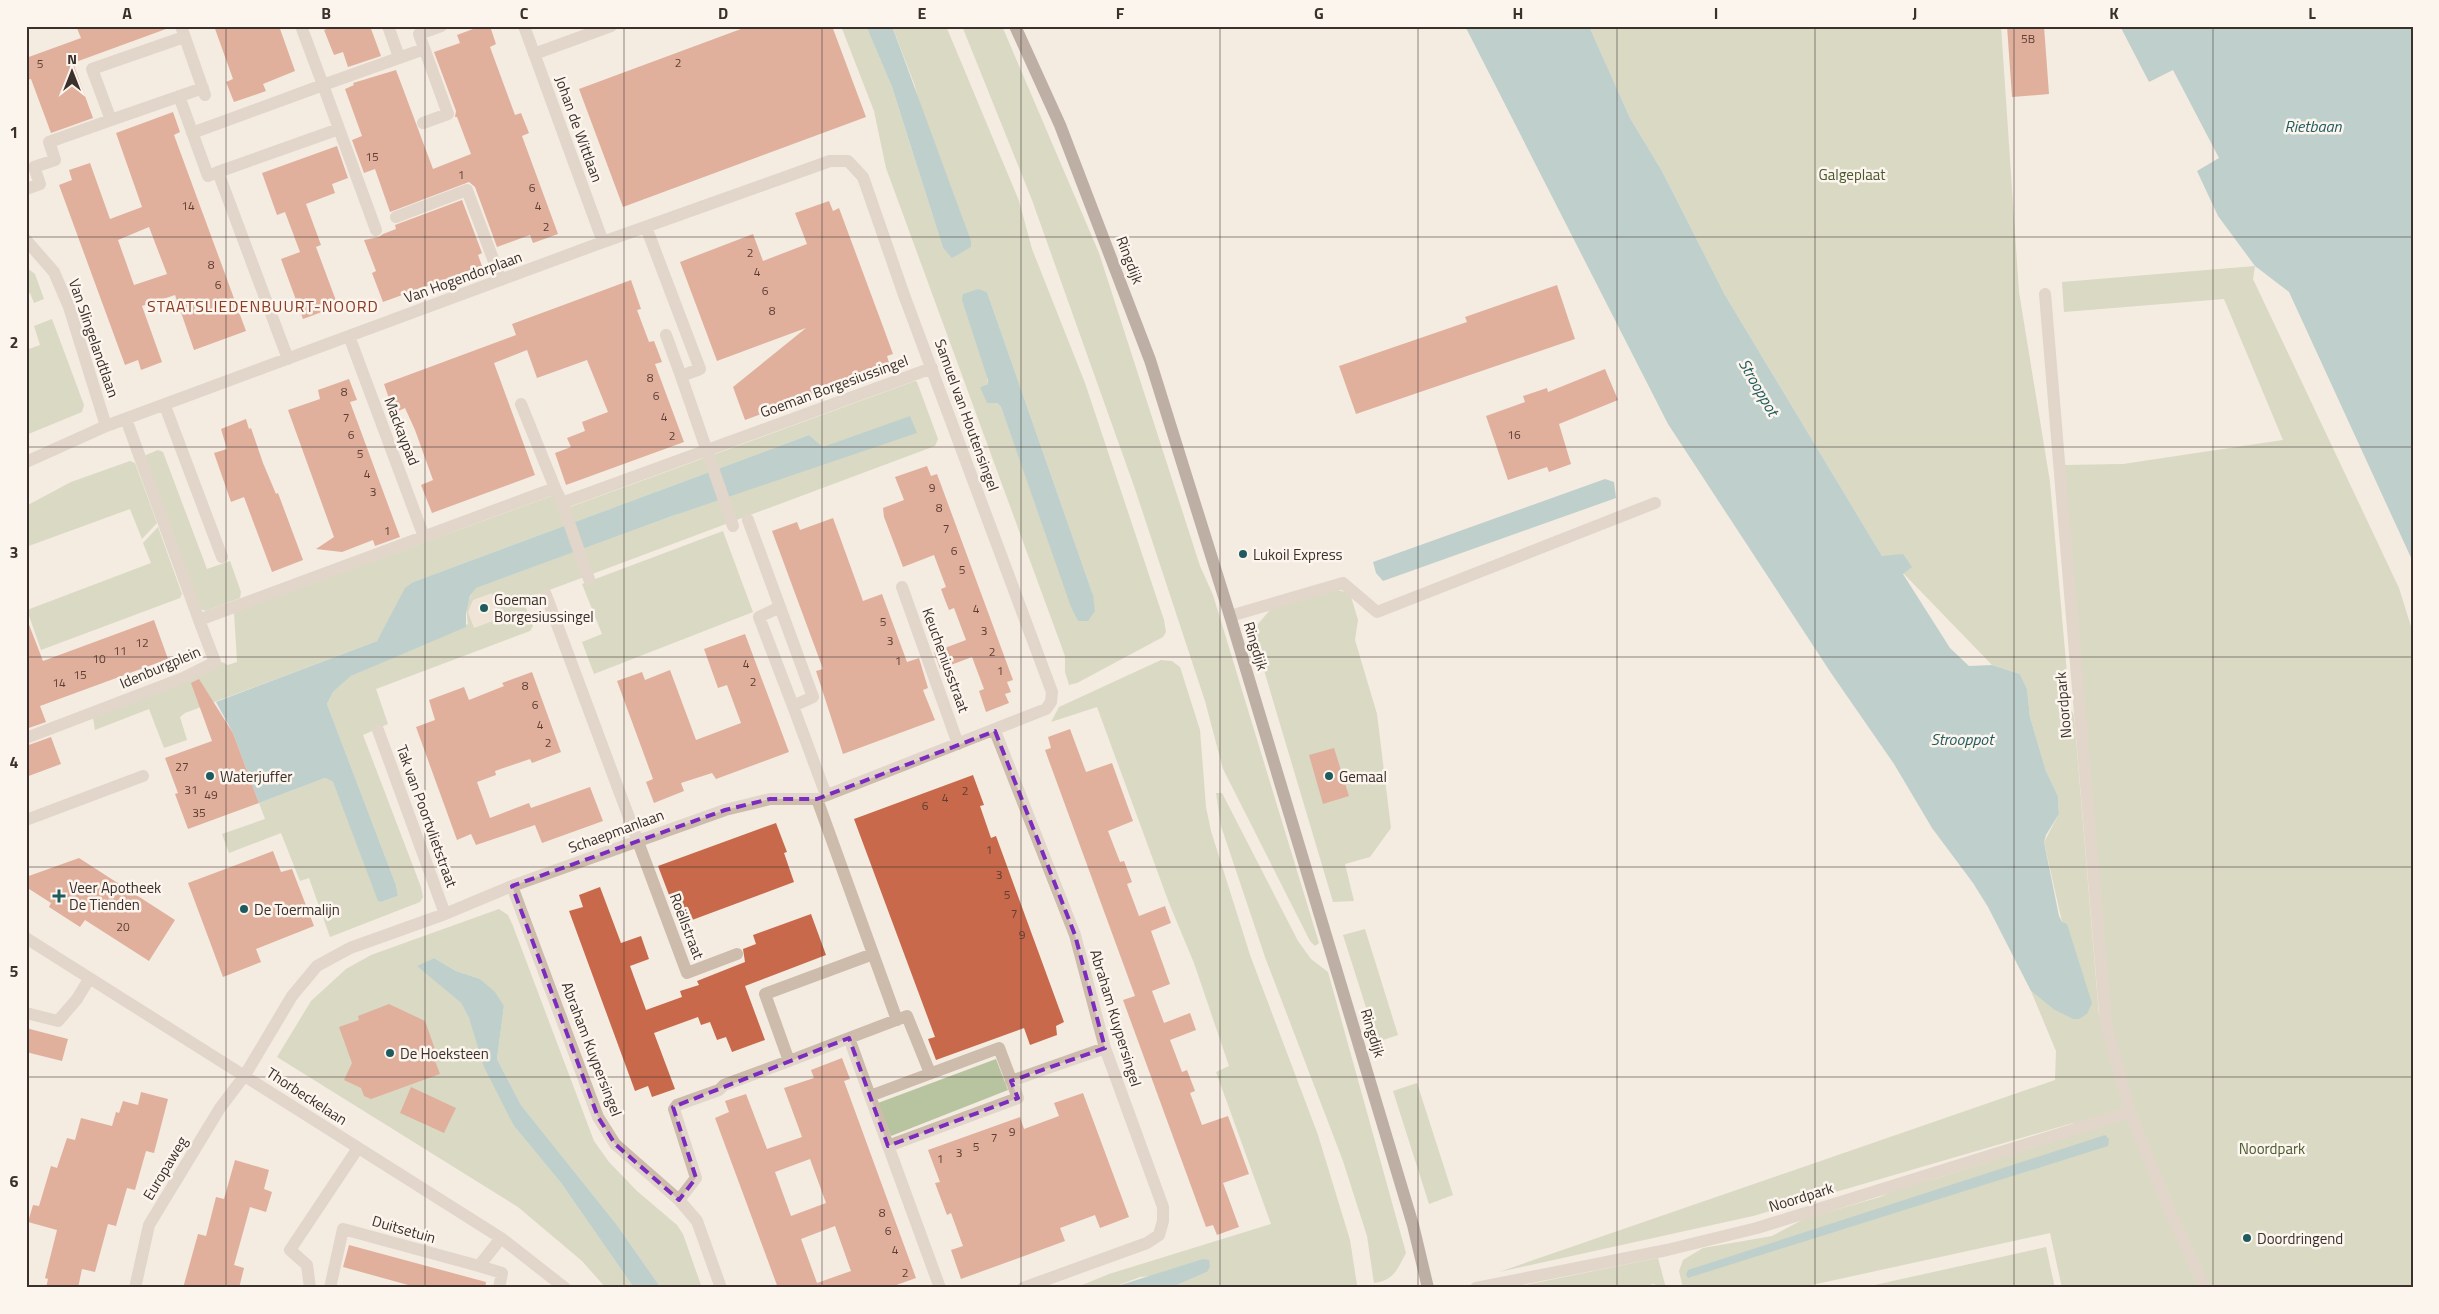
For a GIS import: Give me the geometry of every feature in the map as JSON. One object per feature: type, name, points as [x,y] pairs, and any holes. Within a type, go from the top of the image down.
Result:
[{"type":"main road","name":"Ringdijk","points":[[1015,26],[1060,125],[1150,360],[1230,616],[1413,1225],[1428,1288]]},
{"type":"street","points":[[301,26],[376,230]]},
{"type":"street","points":[[388,26],[399,57]]},
{"type":"street","points":[[423,123],[448,114],[419,34],[441,26]]},
{"type":"street","name":"Johan de Wittlaan","points":[[524,26],[603,242]]},
{"type":"street","points":[[534,54],[611,26]]},
{"type":"street","points":[[26,189],[40,184],[34,167],[55,160],[48,142],[111,120],[179,96],[204,91],[183,31],[92,69],[111,120]]},
{"type":"street","points":[[192,133],[424,49]]},
{"type":"street","points":[[179,96],[208,176],[339,129]]},
{"type":"street","name":"Van Hogendorplaan","points":[[26,462],[106,426],[165,406],[288,358],[603,242],[830,161]]},
{"type":"street","name":"Samuel van Houtensingel","points":[[830,161],[848,161],[863,177],[904,295],[1052,692],[1051,702]]},
{"type":"street","points":[[218,172],[288,358]]},
{"type":"street","points":[[396,217],[467,190],[501,280]]},
{"type":"street","points":[[646,227],[700,369],[681,376]]},
{"type":"street","name":"Van Slingelandtlaan","points":[[26,240],[54,272],[65,298],[106,426]]},
{"type":"street","name":"Noordpark","points":[[2045,294],[2106,1024],[2130,1112],[2174,1222],[2204,1288]]},
{"type":"street","points":[[666,335],[734,526]]},
{"type":"street","name":"Mackaypad","points":[[349,336],[424,537]]},
{"type":"street","name":"Goeman Borgesiussingel","points":[[562,503],[932,368]]},
{"type":"street","points":[[521,404],[562,503],[589,579]]},
{"type":"street","points":[[165,406],[222,557]]},
{"type":"street","points":[[126,419],[199,620]]},
{"type":"street","points":[[424,537],[555,488]]},
{"type":"street","points":[[1230,616],[1343,583],[1377,612],[1655,502]]},
{"type":"street","points":[[748,520],[813,697],[793,706]]},
{"type":"street","name":"Idenburgplein","points":[[26,738],[183,678],[215,662],[199,620],[424,537]]},
{"type":"street","name":"Keucheniusstraat","points":[[902,587],[958,744]]},
{"type":"street","points":[[546,595],[638,841]]},
{"type":"street","points":[[780,607],[759,617],[793,706],[873,954],[897,1020]]},
{"type":"street","name":"Schaepmanlaan","points":[[245,1075],[292,996],[318,966],[350,948],[445,914],[512,886],[725,810],[770,799],[822,797],[995,731],[1046,709],[1051,702]]},
{"type":"street","name":"Tak van Poortvlietstraat","points":[[378,730],[445,914]]},
{"type":"street","name":"Abraham Kuypersingel","points":[[995,731],[1075,935],[1105,1048],[1162,1207],[1164,1220],[1159,1235],[1147,1243],[1022,1288]]},
{"type":"street","points":[[26,820],[143,776]]},
{"type":"street","name":"Roëllstraat","points":[[638,841],[687,973],[738,954]]},
{"type":"street","name":"Abraham Kuypersingel","points":[[512,886],[598,1117],[615,1144],[679,1200],[696,1221],[721,1288]]},
{"type":"street","name":"Thorbeckelaan","points":[[26,938],[501,1238],[566,1288]]},
{"type":"street","points":[[789,1061],[765,994],[873,954]]},
{"type":"street","points":[[26,1012],[58,1021],[77,999],[89,979]]},
{"type":"street","points":[[679,1200],[696,1178],[674,1110],[677,1105],[719,1090],[724,1085],[907,1016],[930,1074]]},
{"type":"street","points":[[849,1038],[940,1288]]},
{"type":"street","points":[[870,1096],[999,1048],[1018,1098],[888,1146]]},
{"type":"street","points":[[1011,1081],[1105,1048]]},
{"type":"street","name":"Europaweg","points":[[135,1288],[149,1225],[220,1108],[245,1075]]},
{"type":"street","name":"Noordpark","points":[[1476,1288],[1667,1250],[1757,1228],[2130,1112]]},
{"type":"street","points":[[310,1288],[307,1265],[290,1250],[358,1148]]},
{"type":"street","name":"Duitsetuin","points":[[330,1288],[344,1229],[502,1273],[499,1288]]},
{"type":"street","points":[[478,1266],[501,1238]]},
{"type":"highlighted area","points":[[995,731],[1075,935],[1105,1048],[1011,1081],[1018,1098],[888,1146],[849,1038],[673,1107],[696,1178],[679,1200],[615,1144],[598,1117],[512,886],[725,810],[770,799],[817,799]]},
{"type":"green space","points":[[841,26],[866,26],[892,87],[943,248],[953,258],[915,86],[892,26],[946,26],[1019,201],[1032,249],[1085,383],[1164,620],[1166,632],[1163,637],[1077,683],[1069,685],[1065,672],[1065,656],[886,168],[874,111]],"holes":[[[977,290],[987,292],[1093,595],[1078,621],[1001,407],[980,387],[988,384]]]},
{"type":"green space","points":[[962,26],[1002,26],[1099,253],[1200,566],[1213,595],[1319,943],[1315,946],[1310,941],[1223,769],[1205,701],[1135,489],[1032,200]]},
{"type":"green space","name":"Galgeplaat","points":[[1589,26],[2001,26],[2019,292],[2050,482],[2070,707],[2074,715],[2099,1015],[2111,1020],[2064,465],[2123,464],[2283,440],[2224,299],[2064,312],[2062,282],[2255,266],[2253,279],[2399,588],[2413,633],[2413,1288],[2062,1288],[2050,1233],[1798,1288],[1683,1288],[1679,1271],[1683,1260],[1703,1248],[1772,1236],[1804,1219],[1880,1197],[1901,1187],[1935,1179],[2075,1134],[2073,1123],[1753,1216],[1499,1272],[2055,1080],[2056,1051],[2031,991],[2053,1009],[2062,922],[2044,842],[2059,814],[2058,796],[2046,771],[2030,717],[2027,689],[2020,674],[1992,665],[1903,573],[1882,556],[1725,295],[1662,171],[1630,118]]},
{"type":"green space","points":[[26,267],[35,274],[44,299],[34,303],[30,293],[26,294]]},
{"type":"green space","points":[[52,319],[84,405],[82,412],[26,435],[26,350],[40,345],[34,326]]},
{"type":"green space","points":[[915,381],[938,439],[935,446],[528,598],[524,603],[533,626],[530,631],[376,689],[388,724],[363,735],[421,887],[423,897],[420,902],[330,937],[309,878],[300,881],[281,833],[229,853],[222,834],[265,819],[259,803],[325,778],[333,782],[381,902],[398,896],[396,885],[327,704],[333,692],[351,676],[468,624],[468,605],[475,588],[675,515],[823,447],[809,435],[413,582],[377,641],[185,713],[180,717],[187,740],[164,748],[149,709],[95,730],[93,718],[182,684],[222,662],[228,665],[237,662],[234,612],[557,494],[570,507]]},
{"type":"green space","points":[[158,450],[163,452],[207,569],[230,561],[241,592],[240,598],[206,611],[200,609],[144,459],[146,455]]},
{"type":"green space","points":[[130,461],[135,463],[157,523],[142,539],[130,509],[26,547],[26,506],[71,482]]},
{"type":"green space","points":[[158,527],[182,594],[180,598],[41,650],[27,610],[151,563],[143,543]]},
{"type":"green space","points":[[723,531],[753,612],[594,674],[582,642],[602,634],[582,584]]},
{"type":"green space","points":[[1337,590],[1350,593],[1358,620],[1355,640],[1377,714],[1391,828],[1370,857],[1345,864],[1354,901],[1333,902],[1255,640],[1258,624],[1270,610]]},
{"type":"green space","points":[[1161,660],[1172,661],[1180,667],[1200,730],[1206,807],[1211,831],[1250,955],[1318,1135],[1350,1240],[1357,1285],[1337,1288],[1170,1288],[1207,1272],[1140,1277],[1111,1288],[1075,1288],[1109,1274],[1271,1224],[1216,1072],[1229,1066],[1194,963],[1169,903],[1097,707],[1051,722],[1059,707]]},
{"type":"green space","points":[[1216,793],[1222,793],[1298,941],[1311,959],[1328,972],[1406,1253],[1391,1277],[1381,1282],[1374,1283],[1367,1236],[1343,1161],[1265,957],[1221,826]]},
{"type":"green space","points":[[499,909],[508,915],[513,926],[594,1141],[609,1162],[637,1191],[677,1225],[683,1234],[702,1288],[661,1288],[617,1225],[521,1105],[497,1059],[504,1006],[480,979],[456,971],[434,958],[418,966],[461,1003],[514,1126],[561,1183],[634,1288],[606,1288],[582,1261],[518,1207],[277,1057],[311,1001],[346,969],[371,955]]},
{"type":"green space","points":[[1365,929],[1398,1035],[1377,1042],[1343,935]]},
{"type":"green space","points":[[996,1059],[1008,1090],[891,1136],[878,1103]]},
{"type":"green space","points":[[1417,1083],[1453,1195],[1429,1204],[1393,1091]]},
{"type":"green space","points":[[2046,1247],[2055,1288],[1861,1288],[2033,1250]]},
{"type":"green space","points":[[1658,1258],[1666,1288],[1653,1284],[1639,1288],[1510,1288]]},
{"type":"shaded area","name":"Goeman Borgesiussingel","points":[[492,593],[501,618],[474,628],[468,612],[473,600]]},
{"type":"water","points":[[866,26],[892,26],[971,241],[971,247],[952,258],[943,248],[892,87]]},
{"type":"water","name":"Strooppot","points":[[1465,26],[1589,26],[1630,118],[1662,171],[1725,295],[1882,556],[1903,554],[1912,567],[1903,574],[1950,648],[1969,666],[1992,665],[2020,674],[2027,689],[2030,717],[2046,771],[2058,796],[2059,814],[2046,835],[2044,842],[2059,916],[2062,922],[2067,924],[2092,1003],[2087,1014],[2079,1019],[2073,1019],[2053,1009],[2031,991],[1988,907],[1973,883],[1932,828],[1894,764],[1831,673],[1668,424]]},
{"type":"water","name":"Rietbaan","points":[[2120,26],[2413,26],[2413,562],[2289,292],[2255,266],[2218,216],[2197,171],[2219,158],[2173,70],[2149,82]]},
{"type":"water","points":[[978,289],[987,292],[1093,595],[1095,611],[1088,621],[1078,621],[1071,607],[1001,407],[997,403],[987,403],[980,387],[988,384],[988,380],[962,300],[963,294]]},
{"type":"water","name":"Goeman Borgesiussingel","points":[[910,416],[917,433],[675,515],[476,588],[470,596],[466,614],[466,627],[351,676],[333,692],[327,704],[396,885],[398,896],[381,902],[378,901],[333,782],[325,778],[259,803],[233,733],[216,702],[377,641],[405,588],[413,582],[809,435],[823,447]]},
{"type":"water","points":[[1605,479],[1614,482],[1616,498],[1383,581],[1376,573],[1373,562]]},
{"type":"water","points":[[434,958],[456,971],[480,979],[495,992],[504,1006],[497,1059],[521,1105],[617,1225],[661,1288],[634,1288],[561,1183],[514,1126],[484,1067],[469,1018],[461,1003],[417,966]]},
{"type":"water","points":[[2105,1135],[2109,1139],[2108,1146],[1688,1278],[1686,1275],[1688,1270]]},
{"type":"water","points":[[1203,1259],[1209,1260],[1210,1267],[1207,1272],[1170,1288],[1111,1288]]},
{"type":"building","points":[[76,26],[166,26],[166,29],[73,63],[93,118],[51,133],[31,79],[26,80],[26,58],[81,38]]},
{"type":"building","points":[[214,26],[279,26],[295,71],[263,84],[266,91],[234,102],[226,82],[233,79]]},
{"type":"building","points":[[334,26],[370,26],[381,56],[348,67],[343,52],[334,55],[324,30]]},
{"type":"building","points":[[481,26],[490,26],[496,44],[490,47],[515,115],[521,113],[529,133],[522,136],[558,234],[533,243],[530,235],[497,247],[475,187],[469,182],[390,212],[375,169],[364,173],[352,140],[362,136],[345,89],[354,85],[353,83],[396,70],[433,169],[471,154],[457,117],[455,117],[456,111],[434,52],[460,43],[457,35]]},
{"type":"building","points":[[749,26],[832,26],[866,117],[623,207],[579,89]]},
{"type":"building","points":[[2007,26],[2044,26],[2049,94],[2012,97]]},
{"type":"building","points":[[173,112],[180,132],[174,135],[246,331],[194,350],[175,295],[142,306],[162,362],[141,370],[138,360],[125,365],[59,185],[72,180],[69,170],[90,163],[110,219],[142,207],[116,133]],"holes":[[[149,227],[167,274],[134,285],[118,240]]]},
{"type":"building","points":[[337,146],[348,178],[332,184],[335,193],[306,204],[321,245],[316,247],[338,306],[303,319],[281,259],[300,252],[285,212],[277,215],[262,173]]},
{"type":"building","points":[[462,200],[482,253],[478,255],[482,266],[383,302],[372,273],[376,271],[364,240],[379,237],[396,229],[395,225]]},
{"type":"building","points":[[829,201],[833,211],[839,208],[885,332],[893,354],[887,356],[890,366],[745,420],[733,387],[806,328],[717,361],[680,262],[753,234],[763,261],[807,244],[795,213]]},
{"type":"building","points":[[631,280],[641,309],[637,310],[649,342],[654,341],[662,362],[655,364],[684,442],[566,485],[555,453],[571,447],[567,438],[585,431],[582,422],[608,412],[587,360],[537,378],[527,350],[494,363],[535,475],[432,513],[421,485],[433,480],[415,430],[405,408],[394,413],[384,384],[516,335],[512,324]]},
{"type":"building","points":[[1557,285],[1575,339],[1356,414],[1339,366],[1467,322],[1465,317]]},
{"type":"building","points":[[1605,369],[1618,400],[1559,424],[1571,464],[1549,472],[1547,467],[1508,480],[1486,416],[1525,402],[1523,396],[1547,388],[1548,392]]},
{"type":"building","points":[[349,379],[357,400],[350,402],[400,537],[375,546],[373,540],[342,552],[316,549],[334,537],[288,410],[320,399],[318,390]]},
{"type":"building","points":[[246,419],[276,494],[278,493],[303,560],[272,572],[244,497],[231,502],[214,453],[227,449],[221,429]]},
{"type":"building","points":[[927,466],[931,476],[937,474],[1013,680],[1007,682],[1011,692],[1005,694],[1009,703],[986,712],[979,691],[984,689],[972,657],[940,669],[934,652],[966,640],[954,608],[949,610],[945,600],[941,589],[946,587],[934,555],[903,567],[884,517],[883,508],[904,500],[895,477]]},
{"type":"building","points":[[833,518],[863,601],[882,594],[907,662],[919,658],[928,688],[923,690],[935,720],[843,754],[816,671],[823,669],[772,531],[797,522],[800,530]]},
{"type":"building","points":[[154,620],[168,659],[40,706],[46,722],[26,729],[26,622],[28,622],[43,661]]},
{"type":"building","points":[[745,634],[789,752],[716,779],[712,773],[681,783],[684,791],[654,803],[646,782],[653,779],[617,681],[642,672],[645,680],[670,670],[696,740],[741,723],[727,685],[718,688],[704,649]]},
{"type":"building","points":[[532,672],[561,752],[532,763],[530,759],[495,771],[496,775],[477,782],[490,818],[529,803],[531,808],[590,787],[603,821],[542,843],[535,825],[476,845],[471,834],[457,840],[416,727],[435,720],[429,700],[464,687],[469,700],[504,686],[502,683]]},
{"type":"building","name":"Waterjuffer","points":[[199,679],[233,733],[259,803],[188,829],[175,794],[178,793],[165,758],[212,741],[191,683]]},
{"type":"building","points":[[1070,729],[1086,772],[1112,763],[1133,821],[1108,831],[1120,862],[1124,861],[1132,882],[1127,884],[1139,916],[1165,906],[1171,923],[1151,931],[1170,984],[1152,991],[1164,1023],[1190,1013],[1196,1030],[1170,1040],[1182,1072],[1187,1070],[1195,1091],[1190,1093],[1202,1125],[1228,1116],[1249,1174],[1223,1183],[1239,1227],[1217,1235],[1213,1225],[1206,1227],[1123,1000],[1135,996],[1045,750],[1051,748],[1048,737]]},
{"type":"building","points":[[51,737],[61,764],[26,777],[26,746]]},
{"type":"building","name":"Gemaal","points":[[1334,748],[1349,796],[1323,804],[1309,755]]},
{"type":"building","points":[[973,775],[984,805],[980,806],[991,838],[996,836],[1064,1022],[1056,1026],[1057,1035],[1030,1045],[1024,1028],[936,1060],[928,1039],[935,1037],[854,819]]},
{"type":"building","points":[[776,823],[787,852],[784,853],[794,882],[684,923],[681,915],[677,916],[658,866]]},
{"type":"building","points":[[273,851],[281,872],[292,869],[314,926],[256,949],[261,962],[223,977],[188,883]]},
{"type":"building","points":[[79,858],[175,920],[149,961],[85,920],[80,927],[49,907],[51,903],[26,887],[26,877]]},
{"type":"building","points":[[600,887],[621,943],[641,936],[649,959],[630,966],[646,1010],[682,997],[680,991],[699,985],[697,981],[745,962],[743,949],[756,944],[753,935],[811,914],[826,955],[745,986],[765,1040],[732,1052],[726,1037],[717,1040],[710,1022],[701,1025],[698,1017],[654,1033],[675,1089],[652,1097],[648,1086],[635,1091],[569,911],[583,907],[579,895]]},
{"type":"building","name":"De Hoeksteen","points":[[389,1004],[425,1021],[436,1052],[432,1053],[440,1074],[371,1099],[364,1096],[361,1088],[344,1080],[352,1063],[339,1027],[359,1020],[358,1016]]},
{"type":"building","points":[[26,1028],[68,1039],[62,1061],[26,1052]]},
{"type":"building","points":[[842,1058],[850,1079],[844,1081],[916,1278],[888,1288],[778,1288],[715,1118],[729,1112],[725,1101],[746,1094],[767,1149],[802,1137],[784,1088],[814,1078],[811,1070]],"holes":[[[810,1159],[826,1203],[791,1216],[775,1172]],[[835,1226],[851,1271],[817,1283],[801,1239]]]},
{"type":"building","points":[[411,1087],[456,1108],[444,1133],[400,1113]]},
{"type":"building","points":[[141,1092],[168,1099],[154,1153],[146,1151],[135,1190],[127,1188],[116,1226],[108,1224],[95,1272],[82,1269],[78,1288],[46,1288],[48,1279],[45,1278],[57,1230],[28,1222],[33,1205],[39,1206],[51,1166],[57,1168],[67,1138],[75,1140],[81,1118],[112,1126],[116,1112],[119,1113],[123,1101],[138,1105]]},
{"type":"building","points":[[1083,1093],[1129,1217],[1100,1228],[1095,1215],[1060,1228],[1065,1241],[961,1279],[951,1250],[963,1246],[951,1213],[947,1215],[935,1183],[940,1182],[928,1150],[1020,1117],[1024,1129],[1059,1116],[1054,1103]]},
{"type":"building","points":[[235,1160],[269,1170],[264,1189],[272,1192],[266,1212],[250,1207],[234,1265],[244,1268],[239,1288],[183,1288],[198,1234],[206,1236],[216,1197],[224,1199]]},
{"type":"building","points":[[349,1245],[486,1282],[485,1288],[419,1288],[343,1267]]},
{"type":"place","name":"Lukoil Express","points":[[1243,554]]},
{"type":"place","name":"Goeman Borgesiussingel","points":[[484,608]]},
{"type":"place","name":"Waterjuffer","points":[[210,776]]},
{"type":"place","name":"Gemaal","points":[[1329,776]]},
{"type":"place","name":"Veer Apotheek De Tienden","points":[[59,896]]},
{"type":"place","name":"De Toermalijn","points":[[244,909]]},
{"type":"place","name":"De Hoeksteen","points":[[390,1053]]},
{"type":"place","name":"Doordringend","points":[[2247,1238]]},
{"type":"district","name":"STAATSLIEDENBUURT-NOORD","points":[[263,306]]}]
